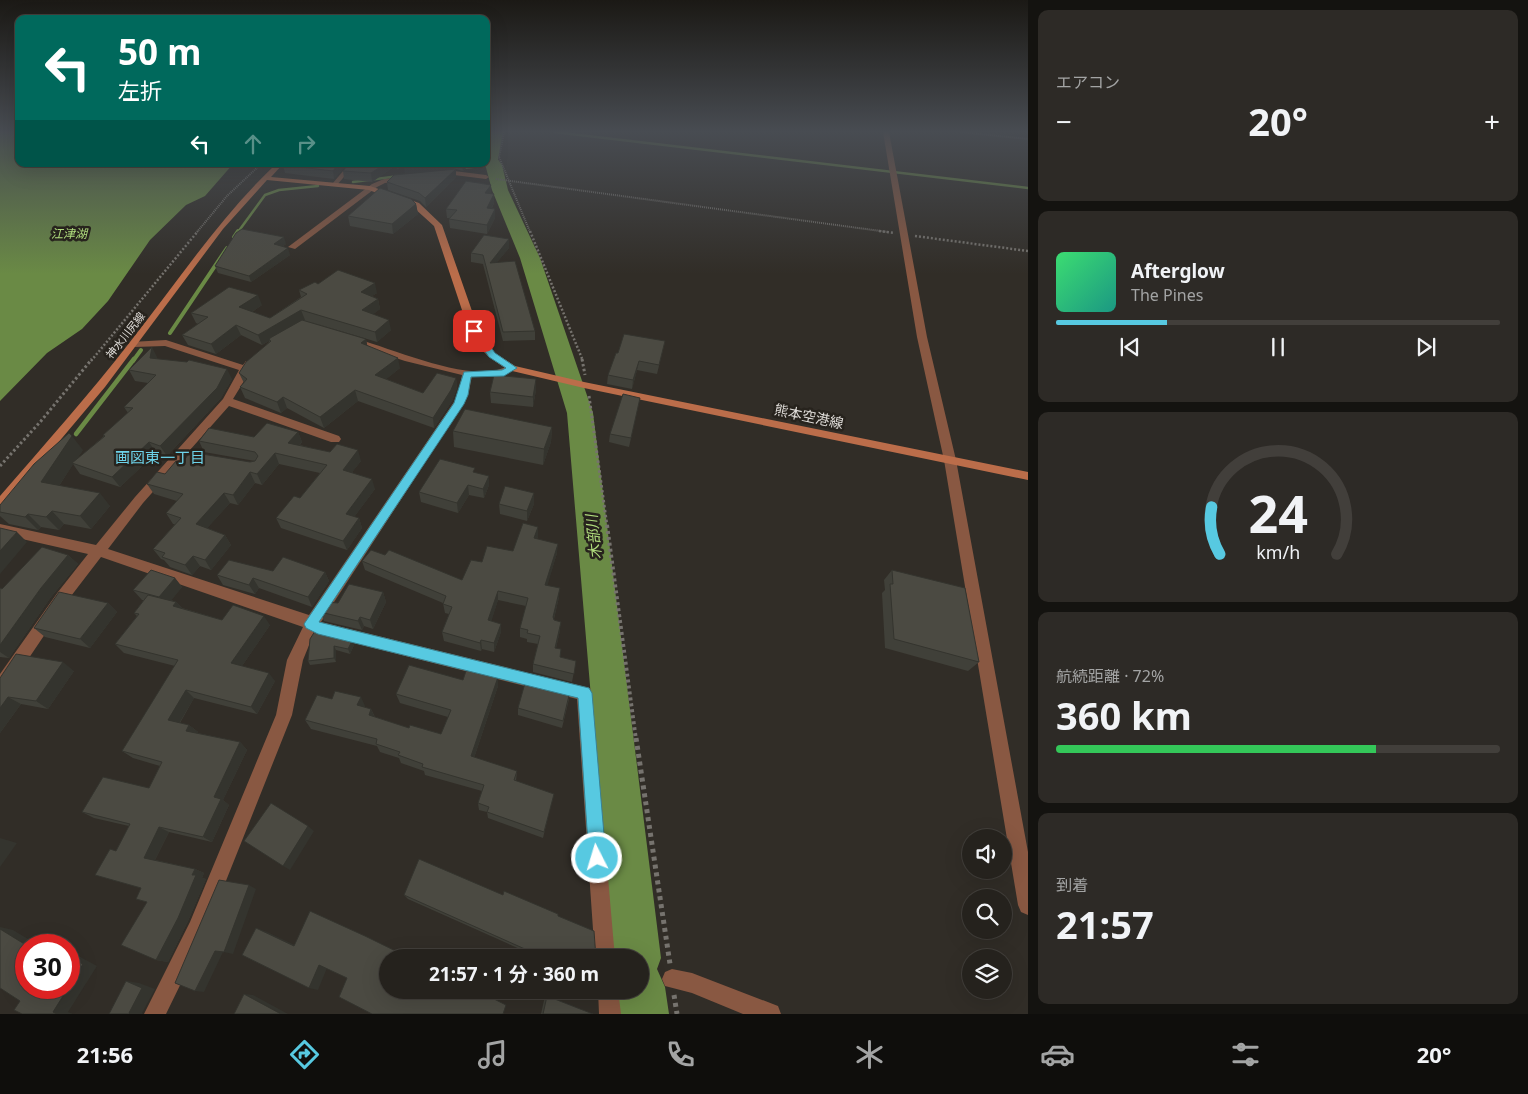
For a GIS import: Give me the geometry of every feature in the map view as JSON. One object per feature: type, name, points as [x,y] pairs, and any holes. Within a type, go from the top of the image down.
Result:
[{"type":"main road","name":"神水川尻線","points":[[0,504],[134,344],[219,230],[263,179]]},
{"type":"main road","points":[[280,179],[370,188],[416,205],[438,225],[474,331],[492,355],[512,368]]},
{"type":"main road","name":"熊本空港線","points":[[512,368],[586,386],[1028,476]]},
{"type":"street","points":[[335,184],[339,179]]},
{"type":"street","points":[[292,247],[370,188],[393,179]]},
{"type":"street","points":[[894,179],[922,337],[950,460],[1028,905]]},
{"type":"street","points":[[344,338],[467,374],[504,373],[512,368]]},
{"type":"street","points":[[134,344],[166,343],[245,369]]},
{"type":"street","points":[[0,687],[63,596],[139,500],[186,454],[227,401],[245,369],[258,354]]},
{"type":"street","points":[[154,1014],[197,929],[281,722],[290,691],[295,660],[311,624],[459,404],[463,395],[467,374]]},
{"type":"street","points":[[227,401],[335,439]]},
{"type":"street","points":[[0,529],[98,551],[302,619],[318,628],[584,693],[604,949]]},
{"type":"street","points":[[672,979],[692,983],[770,1014]]},
{"type":"street","points":[[609,999],[610,1014]]},
{"type":"path","points":[[0,466],[41,421],[227,196],[243,179]]},
{"type":"path","points":[[508,180],[1028,251]]},
{"type":"path","points":[[508,180],[584,364],[630,697],[672,979]]},
{"type":"water","name":"江津湖","points":[[0,179],[220,179],[205,196],[186,205],[150,240],[108,301],[82,329],[47,353],[0,401]]},
{"type":"building","points":[[390,179],[445,179],[425,198],[419,193],[387,182]]},
{"type":"building","points":[[466,181],[491,185],[485,193],[494,194],[487,208],[495,209],[487,225],[449,219],[457,210],[446,209]]},
{"type":"building","points":[[380,188],[411,199],[416,204],[392,224],[348,216]]},
{"type":"building","points":[[242,229],[284,237],[274,244],[288,248],[249,276],[215,266],[236,233]]},
{"type":"building","points":[[484,235],[509,239],[490,263],[515,261],[535,331],[503,332],[483,255],[471,253]]},
{"type":"building","points":[[338,270],[375,283],[361,292],[378,299],[362,310],[389,320],[375,332],[301,310],[258,335],[236,325],[211,344],[182,335],[208,317],[191,313],[229,287],[258,295],[239,307],[270,318],[307,294],[299,290],[315,282],[318,284]]},
{"type":"building","points":[[302,320],[366,339],[361,343],[398,358],[375,375],[423,393],[437,373],[456,378],[451,390],[433,418],[355,390],[320,417],[283,397],[277,402],[240,387],[247,379],[239,373],[246,362],[271,341],[269,340],[270,338]]},
{"type":"building","points":[[624,334],[665,341],[659,365],[639,361],[633,380],[608,375]]},
{"type":"building","points":[[152,347],[150,358],[187,362],[189,360],[227,369],[217,388],[160,446],[149,442],[112,477],[72,463],[105,436],[103,435],[133,408],[124,407],[156,375],[129,370]]},
{"type":"building","points":[[494,375],[536,379],[533,397],[490,392]]},
{"type":"building","points":[[623,394],[640,398],[631,438],[610,434]]},
{"type":"building","points":[[465,409],[552,427],[544,449],[453,431]]},
{"type":"building","points":[[267,423],[298,432],[288,443],[330,452],[337,444],[358,450],[343,470],[372,479],[346,514],[359,518],[343,541],[276,518],[294,496],[300,498],[327,465],[275,453],[257,474],[250,472],[233,495],[224,493],[196,524],[225,535],[205,560],[193,556],[185,565],[162,557],[165,553],[153,549],[181,518],[166,513],[183,494],[147,484],[157,472],[165,474],[176,461],[183,462],[190,452],[250,462],[255,461],[258,456],[255,452],[199,441],[209,428],[254,437]]},
{"type":"building","points":[[69,433],[72,436],[41,482],[100,493],[80,516],[52,511],[46,517],[28,514],[25,517],[0,512],[0,505],[34,464]]},
{"type":"building","points":[[440,459],[475,468],[473,472],[489,476],[483,489],[468,485],[457,503],[419,492]]},
{"type":"building","points":[[505,486],[534,493],[527,511],[499,504]]},
{"type":"building","points":[[523,523],[538,527],[534,538],[558,544],[545,585],[560,588],[553,617],[554,620],[561,622],[555,648],[561,649],[560,657],[576,661],[574,674],[533,664],[540,636],[527,633],[528,630],[520,628],[528,598],[498,591],[488,620],[501,624],[494,643],[481,640],[480,643],[442,632],[452,607],[443,604],[446,596],[362,561],[371,550],[385,555],[389,550],[462,580],[471,560],[482,562],[487,546],[513,551]]},
{"type":"building","points":[[0,528],[17,532],[0,551]]},
{"type":"building","points":[[42,547],[68,555],[41,588],[0,645],[0,588],[2,589]]},
{"type":"building","points":[[283,557],[325,572],[308,597],[253,578],[249,585],[217,575],[229,560],[273,571]]},
{"type":"building","points":[[151,570],[175,578],[159,597],[133,590]]},
{"type":"building","points":[[892,570],[965,588],[979,662],[894,639],[890,584],[893,584]]},
{"type":"building","points":[[349,584],[383,592],[370,620],[360,617],[358,621],[320,612],[326,602],[338,603]]},
{"type":"building","points":[[59,592],[108,603],[80,639],[34,628]]},
{"type":"building","points":[[148,595],[176,602],[173,606],[222,620],[233,605],[264,616],[231,663],[269,673],[251,707],[186,690],[168,720],[189,725],[186,731],[240,742],[214,797],[221,799],[203,837],[159,827],[144,858],[195,869],[192,875],[196,875],[178,918],[156,960],[121,945],[147,902],[136,899],[141,888],[95,875],[110,849],[116,851],[130,824],[82,812],[103,777],[149,788],[162,762],[122,751],[178,660],[115,644],[139,614],[134,613]]},
{"type":"building","points":[[315,631],[352,641],[348,649],[334,646],[334,658],[308,661],[310,639]]},
{"type":"building","points":[[16,654],[63,662],[36,701],[8,697],[0,708],[0,678]]},
{"type":"building","points":[[409,665],[463,680],[467,668],[498,677],[471,756],[517,771],[514,780],[554,794],[544,832],[487,812],[489,807],[478,803],[484,785],[422,767],[423,764],[398,755],[400,752],[376,744],[377,739],[305,720],[317,695],[332,699],[335,691],[361,697],[357,705],[371,709],[369,715],[409,728],[410,725],[441,734],[451,710],[396,694]]},
{"type":"building","points":[[529,681],[570,691],[563,721],[518,708],[525,683],[529,684]]},
{"type":"building","points":[[271,803],[308,826],[283,866],[244,841]]},
{"type":"building","points":[[419,859],[503,895],[504,891],[594,931],[595,949],[525,949],[404,895]]},
{"type":"building","points":[[219,880],[249,885],[224,952],[215,951],[195,991],[175,983]]},
{"type":"building","points":[[310,911],[392,949],[379,949],[379,999],[494,999],[506,1005],[503,1014],[372,1014],[339,997],[347,978],[319,965],[309,988],[242,955],[256,928],[294,946]]},
{"type":"building","points":[[0,929],[15,938],[15,998],[0,988]]},
{"type":"building","points":[[126,981],[142,988],[130,1014],[109,1014]]},
{"type":"building","points":[[244,994],[281,1014],[234,1014]]},
{"type":"building","points":[[17,999],[61,999],[53,1012],[57,1014],[22,1014],[14,1010],[20,1001]]},
{"type":"building","points":[[546,999],[555,999],[593,1014],[543,1014]]},
{"type":"waterway","points":[[353,182],[374,179]]},
{"type":"waterway","name":"木部川","points":[[497,179],[500,190],[530,258],[580,413],[636,949]]},
{"type":"waterway","points":[[955,179],[1028,188]]},
{"type":"waterway","points":[[238,232],[265,195],[279,190],[318,186]]},
{"type":"waterway","points":[[234,237],[238,231]]},
{"type":"waterway","points":[[170,333],[227,248]]},
{"type":"waterway","points":[[133,361],[141,350]]},
{"type":"waterway","points":[[76,434],[134,359]]},
{"type":"waterway","name":"木部川","points":[[641,999],[643,1014]]},
{"type":"district","name":"画図東一丁目","points":[[160,457]]},
{"type":"route","points":[[474,331],[484,347],[492,355],[512,368],[504,373],[467,374],[463,395],[459,404],[311,624],[318,628],[584,693],[597,858]]}]
